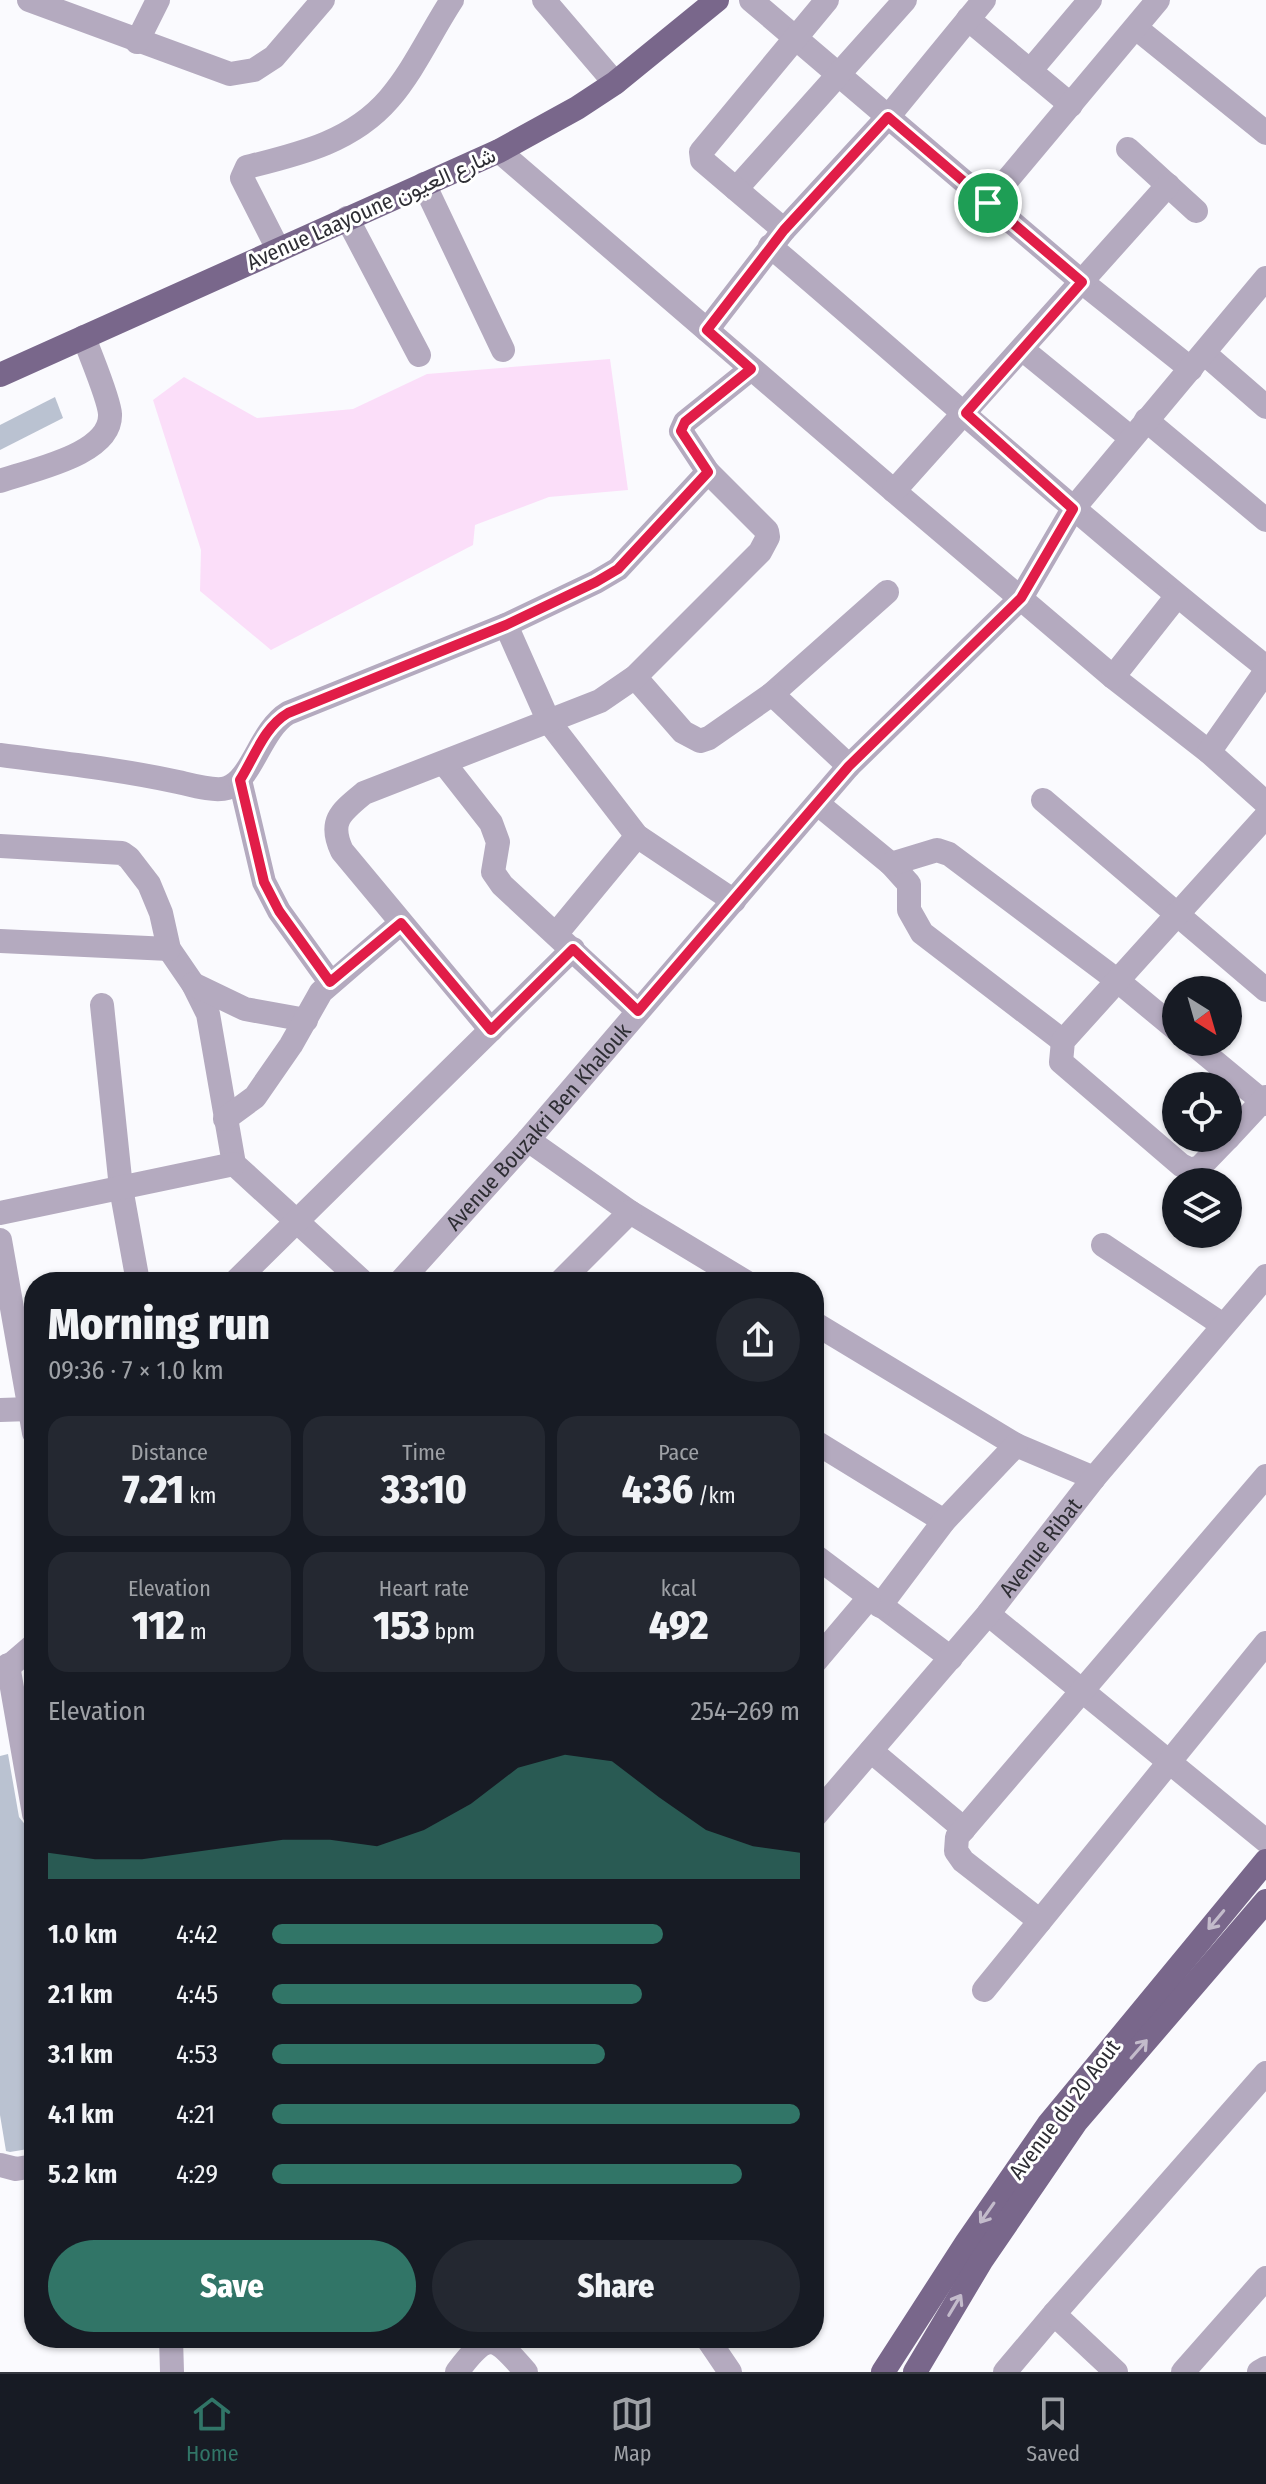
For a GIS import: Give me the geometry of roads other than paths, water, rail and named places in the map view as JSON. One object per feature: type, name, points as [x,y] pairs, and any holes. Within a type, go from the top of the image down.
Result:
[{"type":"main road","name":"Avenue Laayoune شارع العيون","points":[[0,375],[499,151],[615,83],[717,0]]},
{"type":"main road","name":"Avenue du 20 Aout","points":[[883,2372],[1048,2125],[1266,1861]]},
{"type":"main road","name":"Avenue du 20 Aout","points":[[915,2372],[981,2261],[1076,2122],[1266,1901]]},
{"type":"street","points":[[29,0],[230,74],[254,70],[274,57],[323,0]]},
{"type":"street","points":[[137,42],[158,0]]},
{"type":"street","points":[[278,249],[242,178],[242,172],[247,167],[303,154],[331,142],[377,112],[391,97],[452,0]]},
{"type":"street","points":[[544,0],[615,83]]},
{"type":"street","points":[[751,0],[1082,282],[1266,407]]},
{"type":"street","points":[[827,0],[701,152],[702,160],[736,189],[777,238],[966,413],[1073,509],[1266,669],[1209,752]]},
{"type":"street","points":[[736,189],[905,0]]},
{"type":"street","points":[[707,330],[777,238],[888,117],[984,0]]},
{"type":"street","points":[[1030,71],[1090,0]]},
{"type":"street","points":[[988,203],[1158,0]]},
{"type":"street","points":[[968,19],[1071,105]]},
{"type":"street","points":[[1136,28],[1266,133]]},
{"type":"street","points":[[1128,149],[1196,211]]},
{"type":"street","points":[[499,151],[894,491],[1113,677],[1209,752],[1266,803]]},
{"type":"street","points":[[424,184],[503,350]]},
{"type":"street","points":[[894,491],[1168,185]]},
{"type":"street","points":[[347,218],[419,355]]},
{"type":"street","name":"Avenue Bouzakri Ben Khalouk","points":[[409,1272],[528,1140],[849,766],[1021,598],[1073,509],[1266,278]]},
{"type":"street","points":[[0,481],[90,449],[107,430],[110,414],[84,337]]},
{"type":"street","points":[[1022,349],[1266,520]]},
{"type":"street","points":[[491,1030],[342,851],[334,831],[336,822],[364,793],[600,701],[635,677],[760,552],[768,537],[762,525],[708,472],[681,431],[685,422],[751,369]]},
{"type":"street","points":[[0,755],[129,771],[226,789],[240,780],[276,720],[288,713],[506,625],[618,569],[708,472]]},
{"type":"street","points":[[635,677],[683,732],[700,741],[709,738],[772,694],[887,592]]},
{"type":"street","points":[[1113,677],[1177,596]]},
{"type":"street","points":[[506,625],[549,722],[637,836],[734,901]]},
{"type":"street","points":[[772,694],[849,766]]},
{"type":"street","points":[[444,763],[491,823],[498,842],[493,872],[502,885],[638,1011]]},
{"type":"street","points":[[240,780],[264,882],[279,911],[330,982]]},
{"type":"street","points":[[1043,800],[1266,990]]},
{"type":"street","points":[[818,804],[891,864],[909,884],[909,910],[922,933],[1063,1041]]},
{"type":"street","points":[[1162,1149],[1061,1062],[1063,1041],[1266,816]]},
{"type":"street","points":[[245,1272],[491,1030],[565,942],[637,836]]},
{"type":"street","points":[[0,846],[126,855],[149,884],[169,949],[193,984],[208,1014],[234,1164],[353,1272]]},
{"type":"street","points":[[891,864],[937,850],[949,854],[1162,1017]]},
{"type":"street","points":[[225,1119],[255,1097],[321,992],[401,923]]},
{"type":"street","points":[[0,941],[169,949]]},
{"type":"street","points":[[193,984],[245,1009],[306,1020]]},
{"type":"street","points":[[102,1005],[121,1188],[136,1272]]},
{"type":"street","points":[[1209,1056],[1265,1101],[1242,1124]]},
{"type":"street","points":[[528,1140],[630,1212],[729,1272]]},
{"type":"street","points":[[1166,1152],[1191,1170],[1200,1167],[1214,1152]]},
{"type":"street","points":[[0,1213],[234,1164]]},
{"type":"street","points":[[577,1272],[630,1212]]},
{"type":"street","points":[[0,1240],[24,1376]]},
{"type":"street","points":[[1103,1245],[1223,1325]]},
{"type":"street","name":"Avenue Ribat","points":[[824,1805],[988,1614],[1094,1478],[1266,1276]]},
{"type":"street","points":[[824,1329],[1016,1445],[1094,1478]]},
{"type":"street","points":[[0,1410],[24,1418]]},
{"type":"street","points":[[824,1653],[875,1602],[944,1521],[1016,1445]]},
{"type":"street","points":[[824,1447],[944,1521]]},
{"type":"street","points":[[1040,1921],[963,1861],[955,1844],[964,1829],[1081,1690],[1266,1476]]},
{"type":"street","points":[[824,1563],[951,1658]]},
{"type":"street","points":[[988,1614],[1266,1841]]},
{"type":"street","points":[[984,1990],[1266,1643]]},
{"type":"street","points":[[24,1653],[4,1670],[24,1766]]},
{"type":"street","points":[[871,1751],[964,1829]]},
{"type":"street","points":[[1005,2372],[1266,2073]]},
{"type":"street","points":[[0,2165],[24,2168]]},
{"type":"street","points":[[1183,2372],[1266,2278]]},
{"type":"street","points":[[1054,2314],[1116,2372]]},
{"type":"street","points":[[171,2348],[172,2372]]},
{"type":"street","points":[[457,2372],[477,2348]]},
{"type":"street","points":[[505,2348],[526,2372]]},
{"type":"street","points":[[714,2348],[730,2372]]},
{"type":"street","points":[[1259,2372],[1266,2368]]}]
